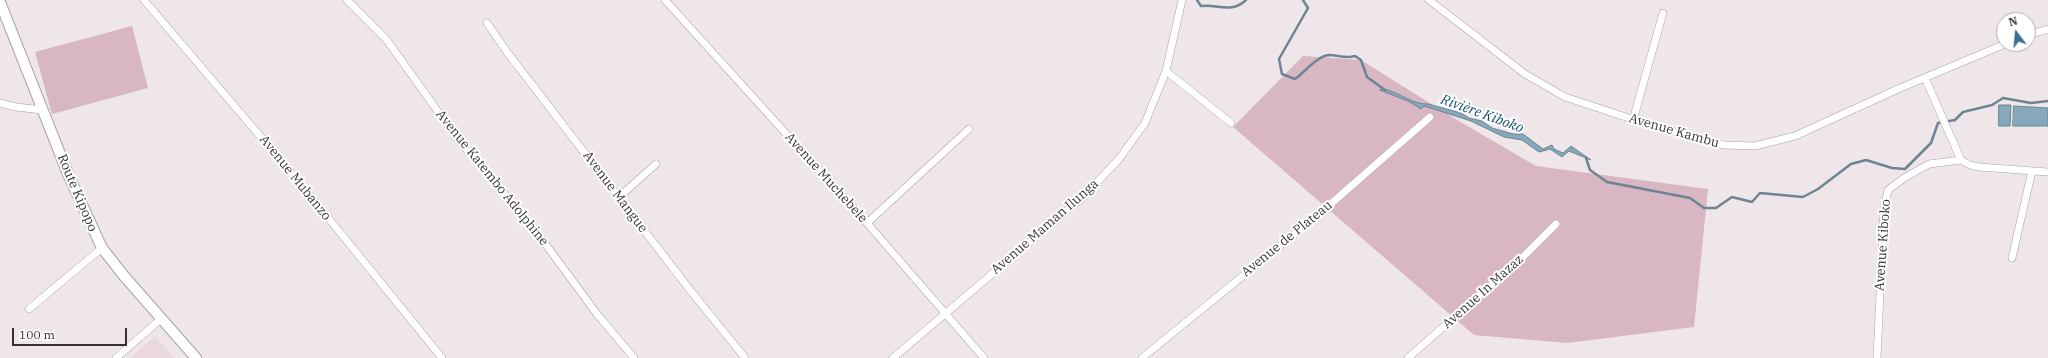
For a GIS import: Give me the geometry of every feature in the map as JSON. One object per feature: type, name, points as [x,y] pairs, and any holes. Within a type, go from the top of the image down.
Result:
[{"type":"main road","name":"Route Kipopo","points":[[0,2],[71,181],[102,248],[124,276],[196,358]]},
{"type":"street","name":"Avenue Mubanzo","points":[[144,0],[295,177],[442,358]]},
{"type":"street","name":"Avenue Katembo Adolphine","points":[[347,0],[386,40],[454,133],[535,230],[597,314],[634,358]]},
{"type":"street","name":"Avenue Muchebele","points":[[665,0],[867,223],[944,314],[984,358]]},
{"type":"street","name":"Avenue Maman Ilunga","points":[[893,358],[1094,187],[1139,132],[1166,71],[1182,0]]},
{"type":"street","name":"Avenue Kambu","points":[[1429,0],[1525,74],[1565,97],[1633,120],[1713,143],[1755,146],[1795,136],[1996,48]]},
{"type":"street","points":[[1633,120],[1663,13]]},
{"type":"street","name":"Avenue Mangue","points":[[487,23],[507,52],[745,358]]},
{"type":"street","points":[[2036,32],[2048,28]]},
{"type":"street","points":[[1166,71],[1231,123]]},
{"type":"street","points":[[1926,78],[1961,160],[1978,167],[2048,172]]},
{"type":"street","points":[[0,103],[16,107],[42,110]]},
{"type":"street","name":"Avenue de Plateau","points":[[1142,358],[1325,209],[1430,117]]},
{"type":"street","points":[[867,223],[969,129]]},
{"type":"street","name":"Avenue Kiboko","points":[[1877,358],[1884,210],[1888,190],[1904,178],[1929,164],[1961,160]]},
{"type":"street","points":[[619,197],[656,164]]},
{"type":"street","points":[[2012,258],[2032,171]]},
{"type":"street","name":"Avenue In Mazaz","points":[[1408,358],[1517,262],[1556,224]]},
{"type":"street","points":[[29,309],[102,248]]},
{"type":"street","points":[[116,358],[162,318]]},
{"type":"shaded area","points":[[132,26],[148,88],[52,114],[35,52]]},
{"type":"shaded area","points":[[1303,56],[1361,60],[1452,117],[1536,166],[1708,189],[1694,327],[1567,343],[1474,335],[1233,127]]},
{"type":"shaded area","points":[[155,336],[174,358],[130,358]]},
{"type":"water","points":[[1384,89],[1422,104],[1428,104],[1461,113],[1469,118],[1482,121],[1492,128],[1513,134],[1523,134],[1543,149],[1552,145],[1554,149],[1563,153],[1571,146],[1591,160],[1569,151],[1562,157],[1550,149],[1539,152],[1522,140],[1504,137],[1471,121],[1424,106],[1421,109],[1410,102],[1380,90]]},
{"type":"water","points":[[1999,105],[2011,105],[2010,126],[1999,126]]},
{"type":"water","points":[[2014,106],[2048,108],[2048,126],[2013,126]]},
{"type":"waterway","name":"Rivière Kiboko","points":[[1197,0],[1201,6],[1225,8],[1235,7],[1246,0]]},
{"type":"waterway","name":"Rivière Kiboko","points":[[1303,0],[1308,8],[1279,59],[1282,74],[1295,79],[1316,61],[1325,56],[1355,56],[1361,60],[1367,77],[1385,90]]},
{"type":"waterway","name":"Rivière Kiboko","points":[[1586,158],[1590,170],[1607,182],[1690,198],[1704,208],[1716,208],[1732,197],[1752,202],[1760,193],[1803,197],[1818,189],[1851,164],[1866,160],[1892,168],[1905,169],[1931,143],[1938,123],[1955,120],[1963,112],[1992,105],[2003,98],[2031,103],[2048,101]]}]
